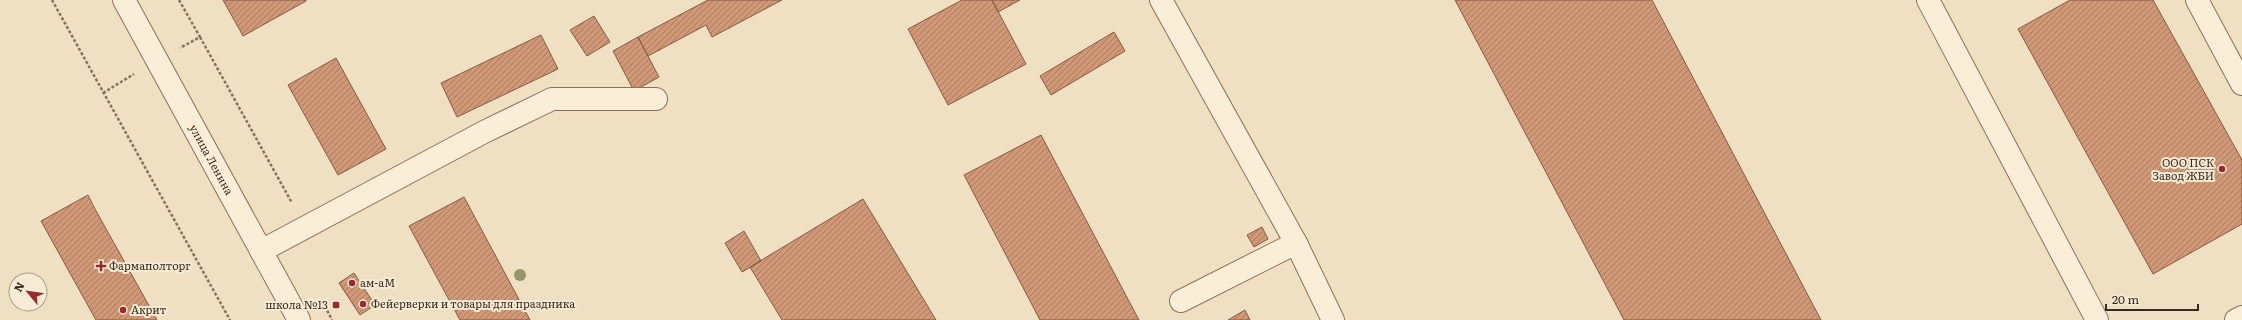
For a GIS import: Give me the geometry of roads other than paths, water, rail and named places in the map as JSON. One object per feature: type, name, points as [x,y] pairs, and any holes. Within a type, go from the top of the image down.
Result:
[{"type":"street","name":"улица Ленина","points":[[124,0],[298,320]]},
{"type":"street","points":[[1161,0],[1296,243],[1333,320]]},
{"type":"street","points":[[1928,0],[2097,320]]},
{"type":"street","points":[[2197,0],[2242,84]]},
{"type":"street","points":[[261,251],[484,132],[552,99],[656,99]]},
{"type":"street","points":[[1181,301],[1296,243]]},
{"type":"street","points":[[2236,320],[2242,317]]},
{"type":"place","name":"ООО ПСК Завод ЖБИ","points":[[2222,169]]},
{"type":"place","name":"Фармаполторг","points":[[101,266]]},
{"type":"place","name":"ам-аМ","points":[[352,283]]},
{"type":"place","name":"Фейерверки и товары для праздника","points":[[363,304]]},
{"type":"place","name":"школа №13","points":[[336,305]]},
{"type":"place","name":"Акрит","points":[[123,310]]}]
